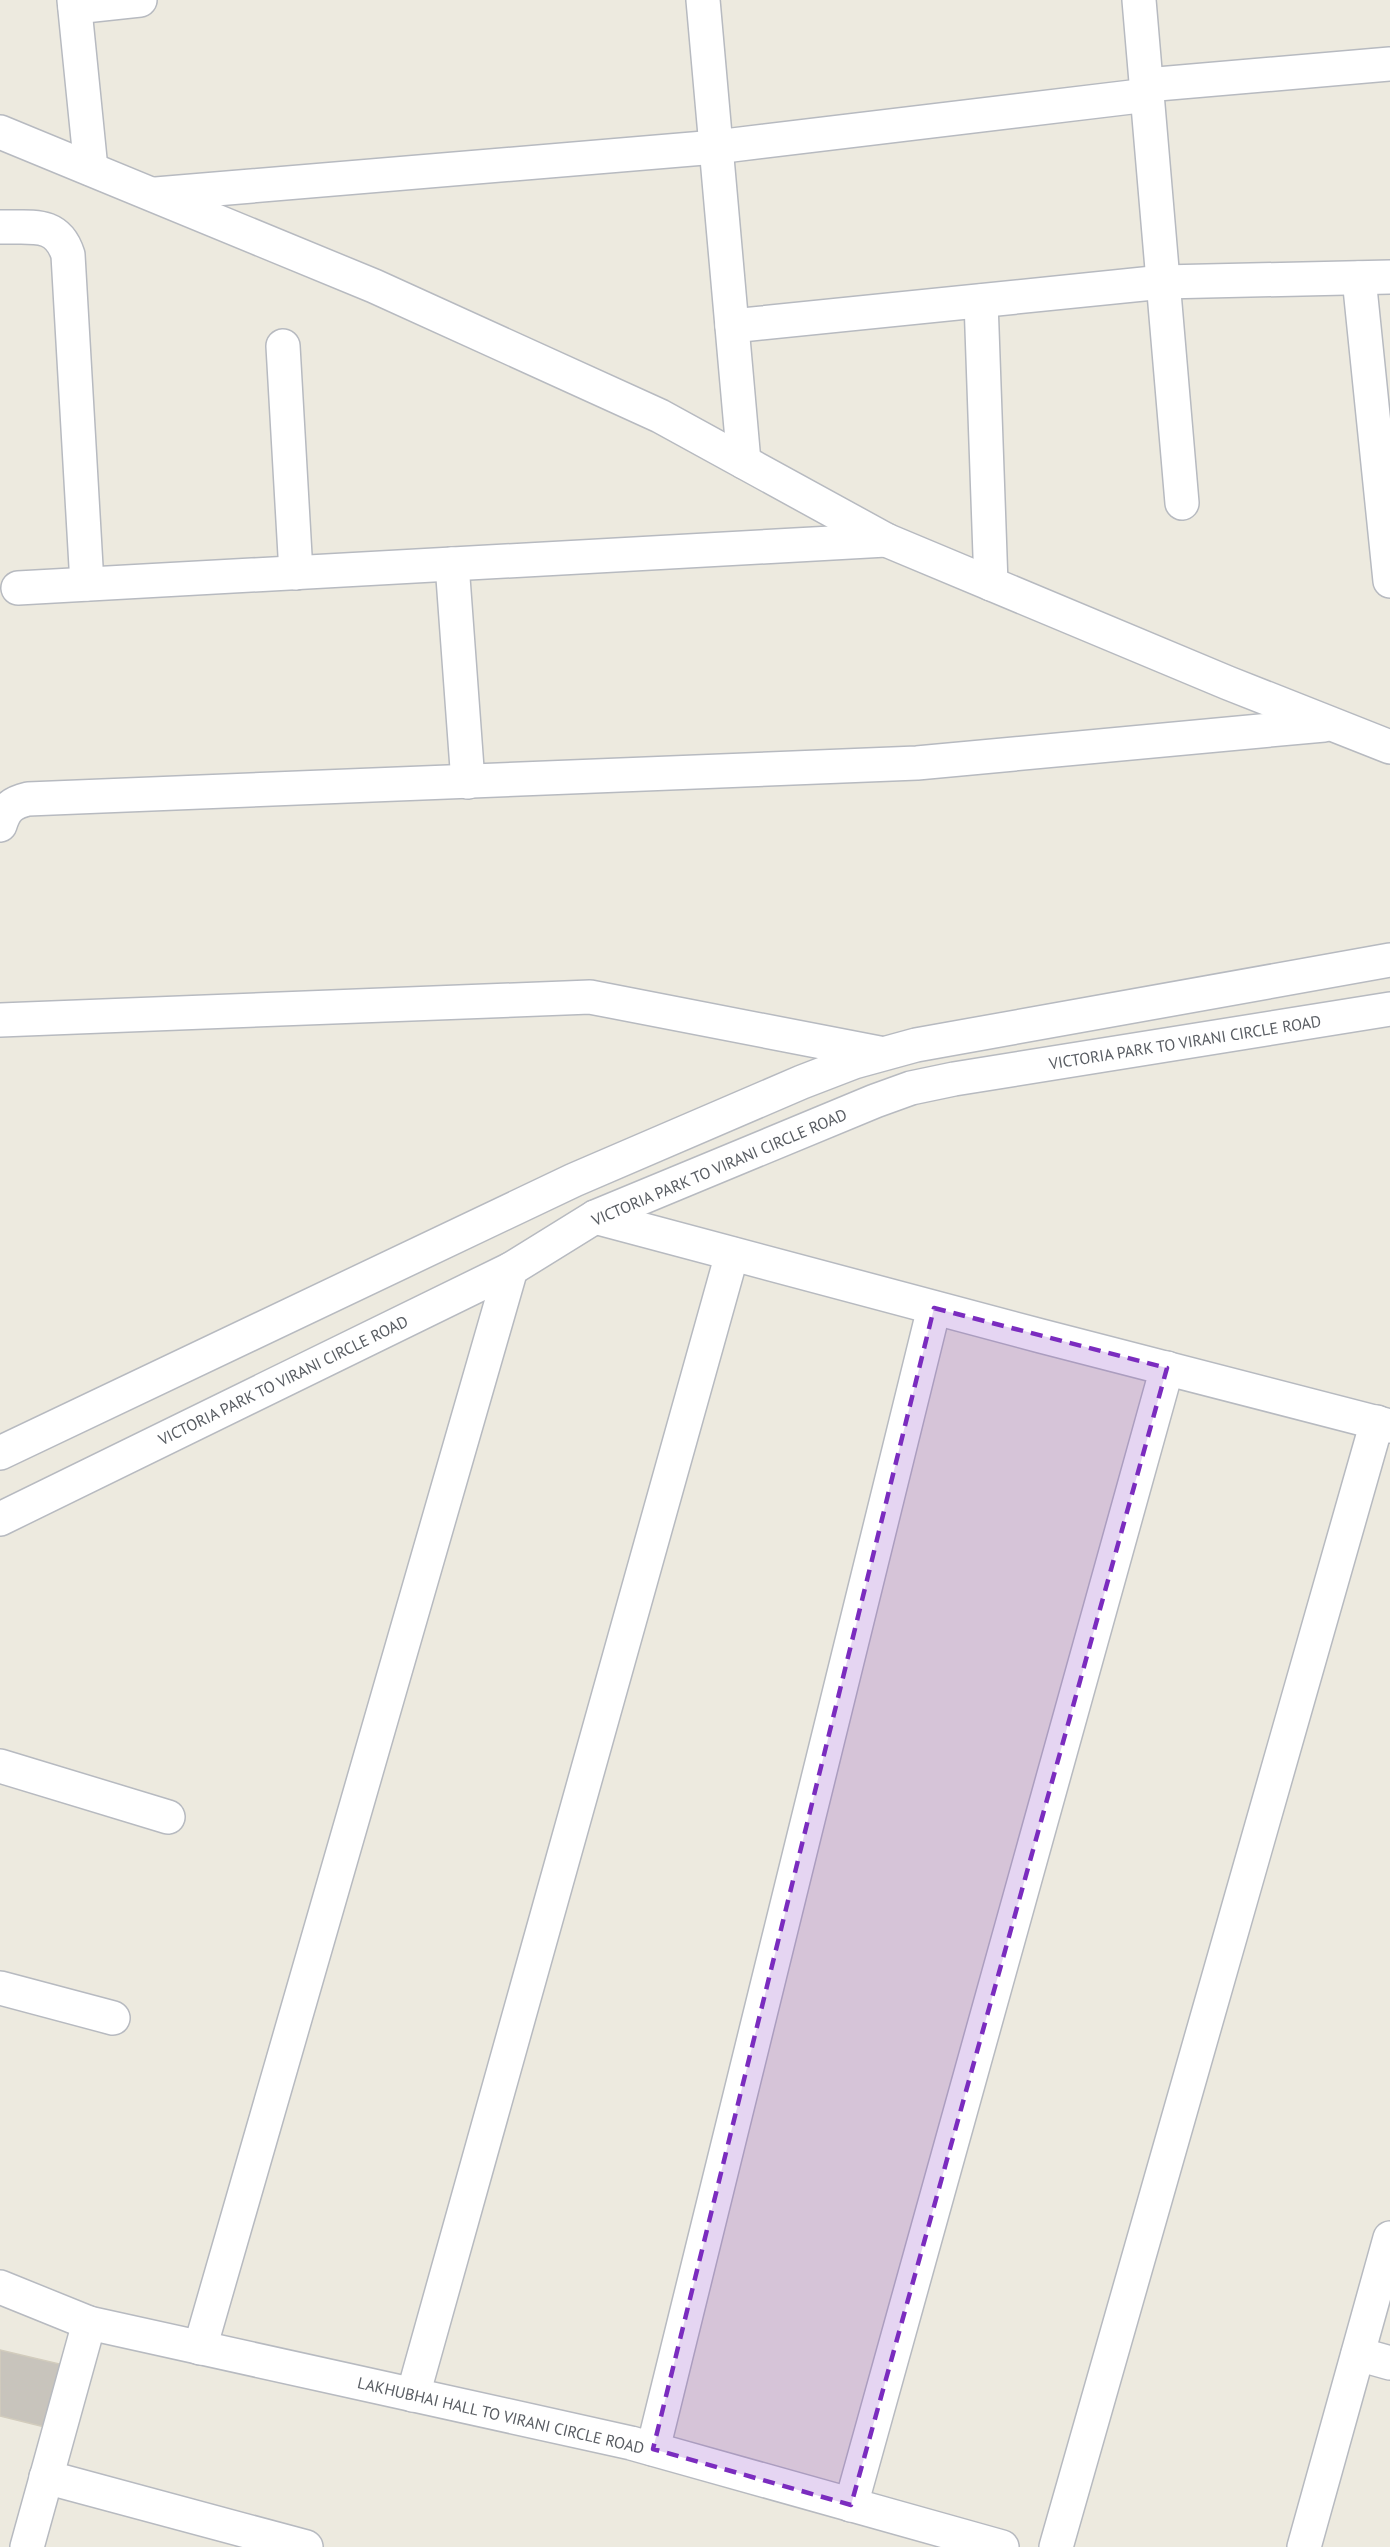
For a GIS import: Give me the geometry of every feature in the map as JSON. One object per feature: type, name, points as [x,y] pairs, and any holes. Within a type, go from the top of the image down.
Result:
[{"type":"street","points":[[91,169],[74,3],[140,0]]},
{"type":"street","points":[[703,0],[744,462]]},
{"type":"street","points":[[1139,0],[1182,502]]},
{"type":"street","points":[[151,194],[716,147],[1147,90],[1390,64]]},
{"type":"street","points":[[0,132],[385,291],[660,416],[886,540],[1390,747]]},
{"type":"street","points":[[0,227],[42,228],[57,233],[64,242],[68,255],[87,584]]},
{"type":"street","points":[[732,326],[1163,282],[1374,278],[1390,581]]},
{"type":"street","points":[[981,301],[991,584]]},
{"type":"street","points":[[283,346],[296,573]]},
{"type":"street","points":[[18,588],[886,540]]},
{"type":"street","points":[[452,564],[468,782]]},
{"type":"street","points":[[0,825],[4,812],[14,802],[28,799],[917,763],[1332,724]]},
{"type":"street","points":[[0,1453],[531,1200],[802,1082],[916,1045],[1390,960]]},
{"type":"street","points":[[0,1020],[590,997],[883,1054]]},
{"type":"street","name":"VICTORIA PARK TO VIRANI CIRCLE ROAD","points":[[0,1519],[512,1269],[596,1217],[911,1088],[1390,1009]]},
{"type":"street","points":[[742,1108],[761,1148]]},
{"type":"street","points":[[596,1217],[934,1308],[1384,1424],[1056,2547]]},
{"type":"street","points":[[413,2395],[732,1254]]},
{"type":"street","points":[[200,2348],[512,1269]]},
{"type":"street","points":[[653,2449],[934,1308]]},
{"type":"street","points":[[851,2505],[1167,1368]]},
{"type":"street","points":[[0,1766],[168,1817]]},
{"type":"street","points":[[0,1988],[113,2018]]},
{"type":"street","points":[[1304,2547],[1390,2238]]},
{"type":"street","name":"LAKHUBHAI HALL TO VIRANI CIRCLE ROAD","points":[[0,2287],[89,2323],[653,2449],[851,2505],[967,2542],[1002,2547]]},
{"type":"street","points":[[27,2547],[89,2323]]},
{"type":"street","points":[[1358,2354],[1390,2363]]},
{"type":"street","points":[[46,2476],[306,2547]]},
{"type":"highlighted area","points":[[934,1308],[1167,1368],[851,2505],[653,2449]]},
{"type":"building","points":[[0,2350],[68,2366],[53,2429],[0,2416]]}]
